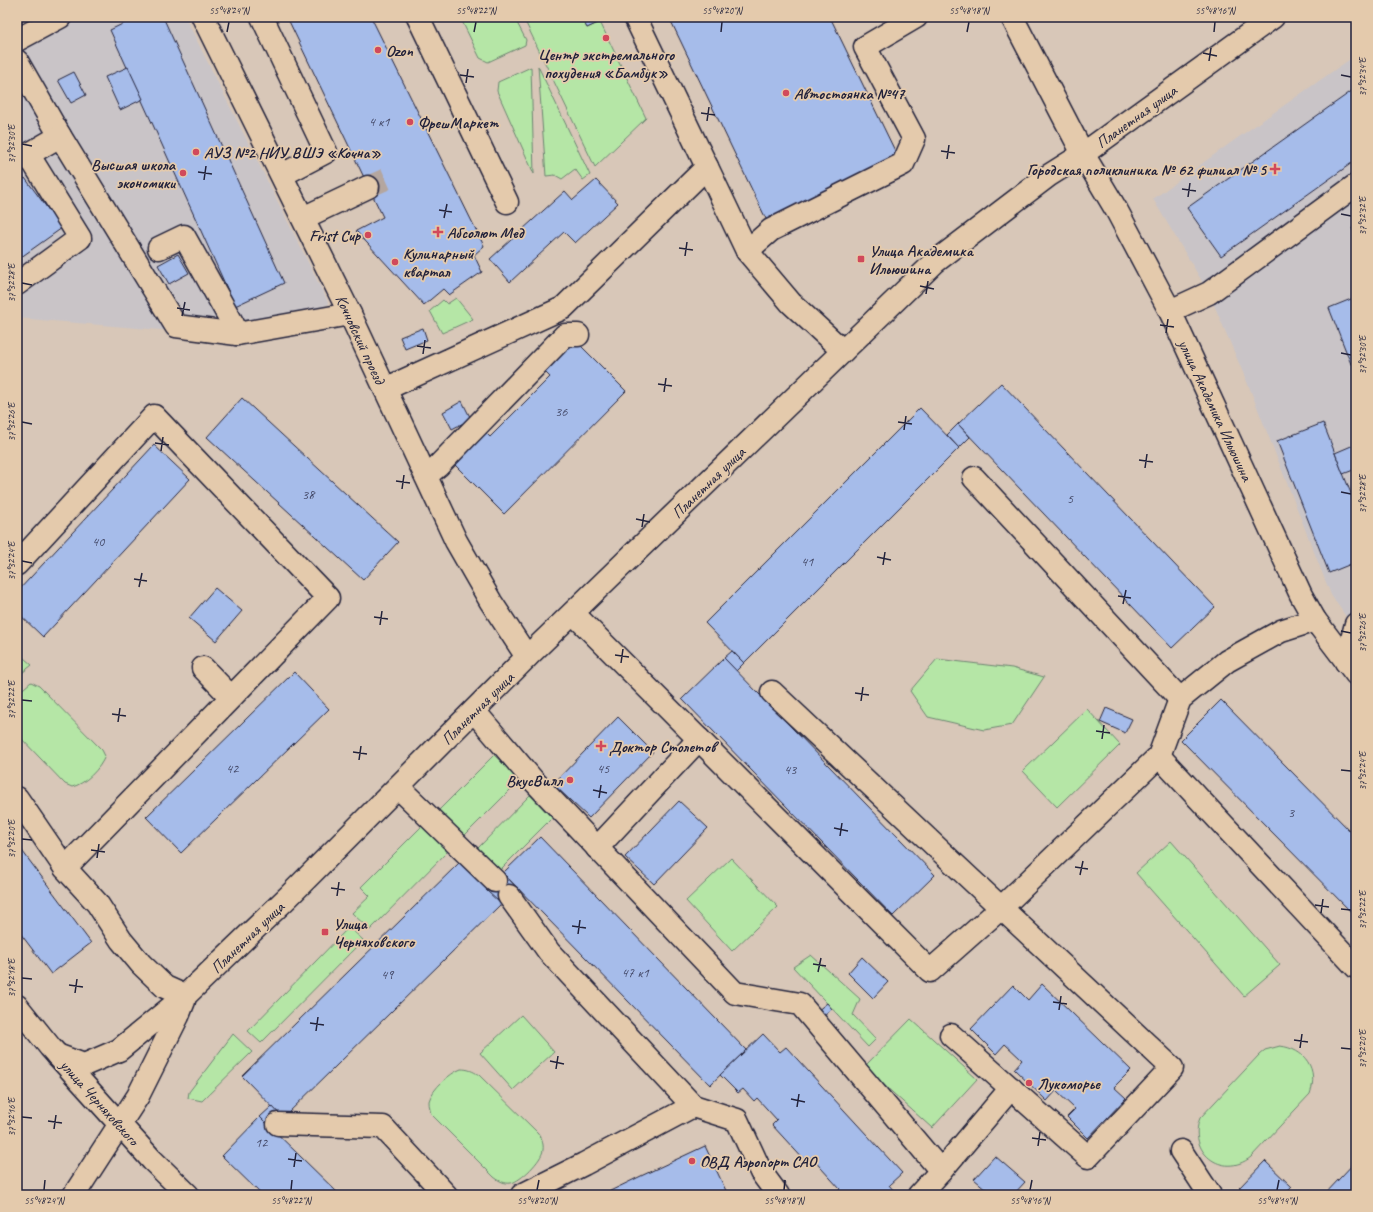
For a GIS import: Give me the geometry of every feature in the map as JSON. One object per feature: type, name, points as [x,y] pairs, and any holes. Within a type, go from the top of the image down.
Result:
[{"type":"street","points":[[17,40],[60,17]]},
{"type":"street","name":"Кочновский проезд","points":[[203,17],[350,314],[456,541],[491,602],[527,657]]},
{"type":"street","points":[[262,17],[326,152],[282,175]]},
{"type":"street","points":[[418,17],[506,202]]},
{"type":"street","points":[[635,17],[747,251],[791,303],[843,351]]},
{"type":"street","points":[[747,251],[771,230],[903,164],[914,139],[865,47],[916,17]]},
{"type":"street","name":"улица Академика Ильюшина","points":[[1012,17],[1083,154],[1117,211],[1170,311],[1298,588],[1315,620],[1353,663]]},
{"type":"street","name":"Планетная улица","points":[[57,1055],[84,1065],[119,1050],[186,996],[289,896],[527,657],[935,262],[1048,176],[1083,154],[1273,17]]},
{"type":"street","points":[[17,61],[60,136],[176,326],[237,334],[350,314]]},
{"type":"street","points":[[17,284],[80,238],[23,157],[60,136]]},
{"type":"street","points":[[385,389],[563,308],[706,167]]},
{"type":"street","points":[[1170,311],[1209,293],[1356,185]]},
{"type":"street","points":[[303,218],[368,187]]},
{"type":"street","points":[[159,248],[184,236],[233,324],[237,334]]},
{"type":"street","points":[[426,476],[438,466],[564,335],[578,335]]},
{"type":"street","points":[[17,564],[154,416],[328,598],[65,868]]},
{"type":"street","points":[[974,478],[1180,699]]},
{"type":"street","points":[[573,613],[930,971],[1001,908],[1159,756],[1180,699],[1227,661],[1281,631],[1315,620]]},
{"type":"street","points":[[1353,663],[1356,624]]},
{"type":"street","points":[[203,668],[231,697]]},
{"type":"street","points":[[772,692],[948,860],[1172,1068],[1088,1157],[951,1035]]},
{"type":"street","points":[[474,711],[532,780],[735,993],[800,1004],[941,1171]]},
{"type":"street","points":[[597,848],[698,739]]},
{"type":"street","points":[[1159,756],[1356,967]]},
{"type":"street","points":[[398,787],[502,889],[549,952],[693,1106],[737,1120],[761,1172],[778,1195]]},
{"type":"street","points":[[17,798],[65,868],[97,903],[121,940],[141,964],[165,987],[186,996]]},
{"type":"street","name":"Планетная улица","points":[[74,1195],[138,1096],[178,1016],[186,996]]},
{"type":"street","name":"улица Черняховского","points":[[17,1006],[57,1055],[152,1160],[188,1195]]},
{"type":"street","points":[[919,1195],[1011,1088]]},
{"type":"street","points":[[522,1195],[693,1106]]},
{"type":"street","points":[[278,1124],[383,1127],[446,1195]]},
{"type":"street","points":[[1181,1151],[1210,1195]]},
{"type":"shaded area","name":"Высшая школа экономики","points":[[74,17],[185,17],[329,304],[244,342],[197,333],[17,318],[17,47]]},
{"type":"shaded area","points":[[1356,55],[1356,619],[1347,618],[1331,595],[1250,389],[1209,293],[1153,199]]},
{"type":"green space","points":[[460,17],[514,17],[526,40],[525,45],[488,62],[480,58]]},
{"type":"green space","points":[[523,17],[581,17],[587,28],[600,22],[646,118],[595,167]]},
{"type":"green space","points":[[538,66],[590,175],[583,180],[575,169],[562,179],[555,175],[546,176]]},
{"type":"green space","points":[[531,67],[534,174],[497,91],[498,82]]},
{"type":"green space","points":[[456,298],[473,319],[442,333],[430,311],[443,300],[447,304]]},
{"type":"green space","points":[[17,652],[32,665],[17,677]]},
{"type":"green space","points":[[937,659],[1012,668],[1044,677],[1012,725],[984,730],[928,717],[910,691]]},
{"type":"green space","points":[[31,682],[39,686],[102,750],[105,756],[100,766],[82,783],[72,787],[65,784],[17,734],[17,694]]},
{"type":"green space","points":[[1087,709],[1120,745],[1057,807],[1023,771]]},
{"type":"green space","points":[[494,755],[520,780],[464,836],[438,811]]},
{"type":"green space","points":[[530,795],[552,818],[499,871],[476,850]]},
{"type":"green space","points":[[425,823],[452,847],[370,930],[352,913],[370,896],[361,887]]},
{"type":"green space","points":[[1171,841],[1280,965],[1244,996],[1136,873]]},
{"type":"green space","points":[[731,858],[778,907],[732,951],[686,901]]},
{"type":"green space","points":[[349,927],[363,940],[261,1043],[248,1031]]},
{"type":"green space","points":[[811,955],[860,999],[853,1015],[876,1039],[868,1047],[793,967]]},
{"type":"green space","points":[[521,1015],[554,1052],[513,1090],[480,1053]]},
{"type":"green space","points":[[911,1019],[977,1079],[932,1128],[864,1067]]},
{"type":"green space","points":[[233,1034],[252,1052],[202,1101],[188,1098],[189,1092]]},
{"type":"green space","points":[[1280,1046],[1296,1051],[1308,1062],[1313,1076],[1310,1094],[1251,1157],[1240,1163],[1229,1165],[1219,1163],[1210,1158],[1203,1151],[1198,1141],[1197,1130],[1200,1118],[1259,1055],[1265,1050]]},
{"type":"green space","points":[[461,1069],[470,1070],[479,1075],[538,1133],[541,1139],[543,1150],[539,1159],[525,1174],[511,1183],[504,1183],[494,1177],[431,1114],[429,1101],[431,1096],[447,1078]]},
{"type":"building","name":"АУЗ №2 НИУ ВШЭ «Кочна»","points":[[137,17],[163,17],[284,283],[235,306],[110,30]]},
{"type":"building","points":[[287,17],[371,17],[484,246],[474,255],[482,272],[449,295],[443,289],[424,305],[356,231],[383,217]]},
{"type":"building","points":[[581,17],[597,17],[600,22],[587,28]]},
{"type":"building","name":"Автостоянка №47","points":[[669,17],[830,17],[898,157],[767,221]]},
{"type":"building","points":[[128,67],[143,99],[120,110],[105,77]]},
{"type":"building","points":[[74,72],[86,95],[71,103],[58,80]]},
{"type":"building","points":[[1356,88],[1356,160],[1221,256],[1187,208]]},
{"type":"building","points":[[25,178],[62,228],[17,260],[17,184]]},
{"type":"building","points":[[596,180],[618,203],[575,243],[564,232],[510,282],[490,259],[565,191],[573,200]]},
{"type":"building","points":[[1356,227],[1356,238],[1352,228]]},
{"type":"building","points":[[178,254],[189,273],[169,284],[158,265]]},
{"type":"building","points":[[1356,297],[1356,362],[1351,364],[1329,308]]},
{"type":"building","points":[[423,328],[427,340],[405,349],[400,337]]},
{"type":"building","points":[[576,341],[626,391],[504,514],[454,464],[485,432],[490,437],[550,377],[545,372]]},
{"type":"building","points":[[1001,383],[1215,607],[1172,648],[958,424]]},
{"type":"building","points":[[242,398],[398,542],[363,580],[207,437]]},
{"type":"building","points":[[462,401],[471,419],[452,429],[443,412]]},
{"type":"building","points":[[920,408],[959,448],[744,663],[705,623]]},
{"type":"building","points":[[1323,423],[1356,506],[1356,562],[1329,573],[1277,441]]},
{"type":"building","points":[[958,424],[970,437],[959,448],[947,435]]},
{"type":"building","points":[[1356,444],[1356,469],[1343,474],[1335,453]]},
{"type":"building","points":[[154,445],[190,479],[43,637],[17,612],[17,592]]},
{"type":"building","points":[[215,588],[242,611],[216,641],[189,618]]},
{"type":"building","points":[[732,651],[744,663],[736,671],[724,658]]},
{"type":"building","points":[[724,658],[935,875],[893,916],[682,699]]},
{"type":"building","points":[[294,672],[329,709],[181,853],[146,817]]},
{"type":"building","points":[[1221,700],[1356,837],[1356,917],[1181,740]]},
{"type":"building","points":[[1106,708],[1132,719],[1125,733],[1100,722]]},
{"type":"building","points":[[618,717],[653,752],[589,818],[553,784]]},
{"type":"building","points":[[679,801],[708,828],[654,884],[625,857]]},
{"type":"building","points":[[540,837],[746,1050],[710,1085],[503,873]]},
{"type":"building","points":[[17,844],[91,943],[51,974],[17,929]]},
{"type":"building","points":[[460,862],[501,904],[283,1118],[242,1076]]},
{"type":"building","points":[[503,873],[517,888],[501,904],[486,890]]},
{"type":"building","points":[[862,957],[888,982],[873,998],[848,973]]},
{"type":"building","points":[[1042,984],[1131,1070],[1114,1087],[1126,1098],[1088,1138],[1067,1117],[1075,1109],[1056,1091],[1047,1101],[1014,1069],[1022,1060],[1005,1044],[996,1054],[971,1029],[1013,985],[1028,1000]]},
{"type":"building","points":[[827,1003],[832,1009],[823,1017],[817,1011]]},
{"type":"building","points":[[763,1034],[780,1052],[786,1047],[902,1173],[889,1185],[894,1191],[890,1195],[834,1195],[840,1189],[811,1157],[806,1162],[772,1125],[777,1120],[757,1098],[754,1101],[743,1089],[738,1093],[720,1075]]},
{"type":"building","points":[[272,1106],[283,1118],[272,1129],[260,1117]]},
{"type":"building","points":[[260,1117],[340,1195],[262,1195],[222,1156]]},
{"type":"building","name":"ОВД Аэропорт САО","points":[[705,1146],[728,1195],[602,1195],[641,1176]]},
{"type":"building","points":[[995,1156],[1025,1182],[1013,1195],[993,1195],[974,1179]]},
{"type":"building","points":[[1265,1161],[1292,1187],[1284,1195],[1246,1195],[1239,1188]]},
{"type":"building","points":[[1356,1161],[1356,1195],[1324,1195]]},
{"type":"tunnel","points":[[368,187],[386,179]]},
{"type":"place","name":"Центр экстремального похудения «Бамбук»","points":[[606,38]]},
{"type":"place","name":"Ozon","points":[[378,50]]},
{"type":"place","name":"Автостоянка №47","points":[[786,93]]},
{"type":"place","name":"ФрешМаркет","points":[[410,122]]},
{"type":"place","name":"АУЗ №2 НИУ ВШЭ «Кочна»","points":[[196,152]]},
{"type":"place","name":"Городская поликлиника № 62 филиал № 5","points":[[1275,169]]},
{"type":"place","name":"Высшая школа экономики","points":[[183,173]]},
{"type":"place","name":"Абсолют Мед","points":[[438,232]]},
{"type":"place","name":"Frist Cup","points":[[368,235]]},
{"type":"place","name":"Улица Академика Ильюшина","points":[[861,259]]},
{"type":"place","name":"Кулинарный квартал","points":[[395,262]]},
{"type":"place","name":"Доктор Столетов","points":[[601,746]]},
{"type":"place","name":"ВкусВилл","points":[[570,780]]},
{"type":"place","name":"Улица Черняховского","points":[[325,932]]},
{"type":"place","name":"Лукоморье","points":[[1029,1083]]},
{"type":"place","name":"ОВД Аэропорт САО","points":[[692,1161]]}]
